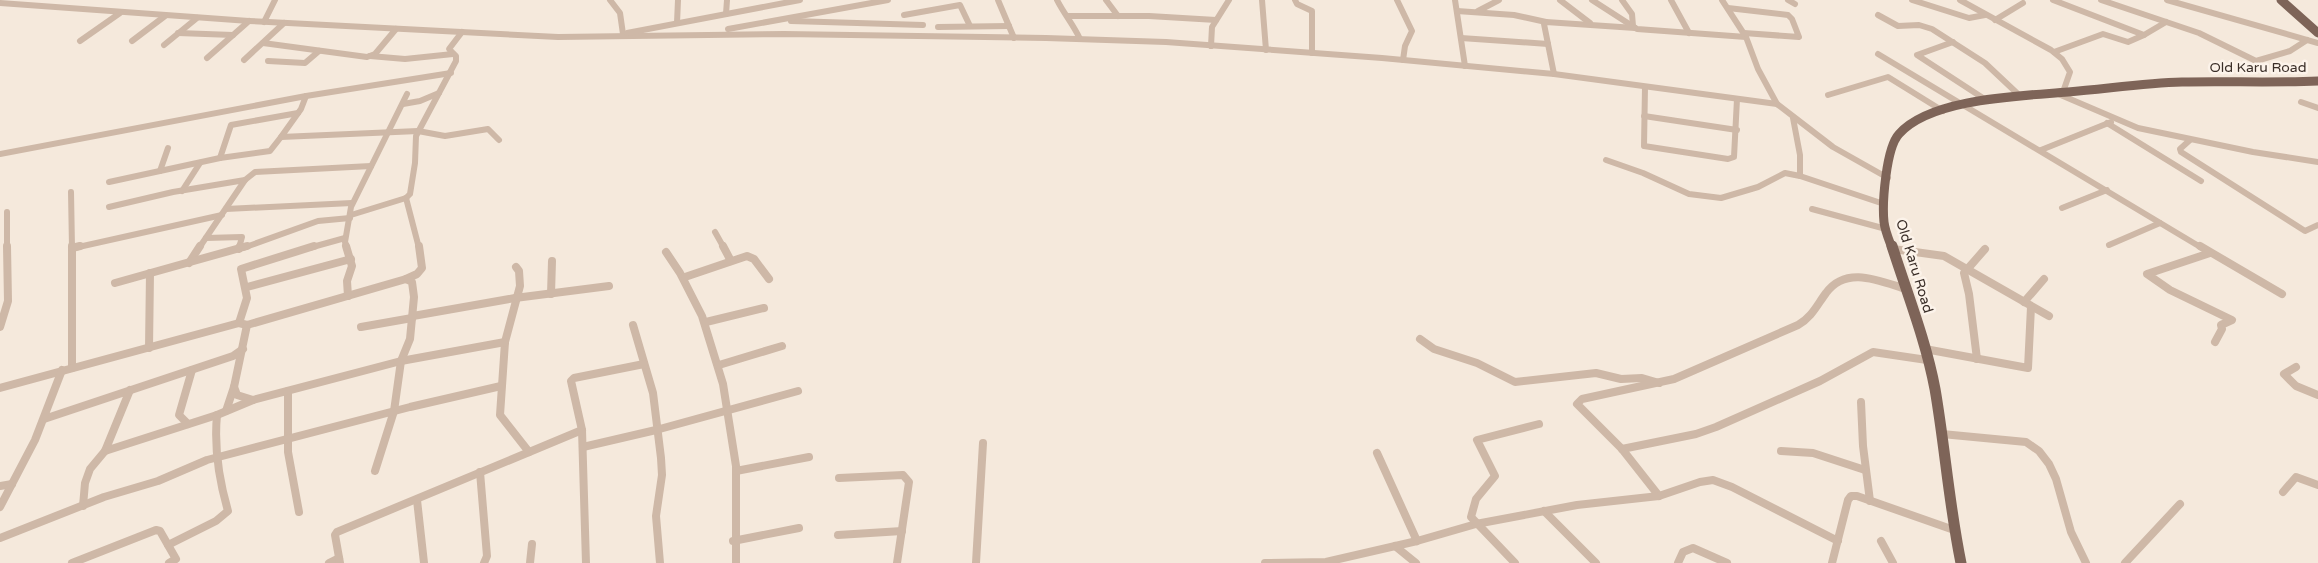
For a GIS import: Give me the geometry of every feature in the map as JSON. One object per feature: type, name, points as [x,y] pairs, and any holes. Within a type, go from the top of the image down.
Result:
[{"type":"main road","points":[[2281,0],[2318,34]]},
{"type":"main road","points":[[2288,0],[2318,27]]},
{"type":"main road","name":"Old Karu Road","points":[[1961,563],[1954,530],[1935,388],[1886,229],[1884,204],[1895,139],[1911,124],[1943,111],[1986,100],[2018,95],[2180,82],[2318,81]]},
{"type":"street","points":[[273,8],[275,0]]},
{"type":"street","points":[[264,22],[281,0]]},
{"type":"street","points":[[610,0],[620,14],[623,34]]},
{"type":"street","points":[[677,23],[678,0]]},
{"type":"street","points":[[726,14],[727,0]]},
{"type":"street","points":[[612,37],[800,0]]},
{"type":"street","points":[[728,29],[888,0]]},
{"type":"street","points":[[998,0],[1014,38]]},
{"type":"street","points":[[1057,0],[1080,39]]},
{"type":"street","points":[[1106,0],[1118,16]]},
{"type":"street","points":[[1211,46],[1212,27],[1229,0]]},
{"type":"street","points":[[1262,0],[1266,50]]},
{"type":"street","points":[[1295,0],[1296,4],[1312,11],[1312,53]]},
{"type":"street","points":[[1397,0],[1412,31],[1405,46],[1403,60]]},
{"type":"street","points":[[1455,0],[1464,66]]},
{"type":"street","points":[[1478,11],[1499,0]]},
{"type":"street","points":[[1560,0],[1591,24]]},
{"type":"street","points":[[1592,0],[1635,27]]},
{"type":"street","points":[[1622,0],[1632,14],[1635,27]]},
{"type":"street","points":[[1671,0],[1689,33]]},
{"type":"street","points":[[1722,0],[1745,35],[1758,69],[1777,104],[1854,161],[1888,178]]},
{"type":"street","points":[[1788,0],[1795,4]]},
{"type":"street","points":[[1912,0],[1970,18],[1986,15]]},
{"type":"street","points":[[1960,0],[2054,52],[2070,72],[2060,92],[2115,120],[2138,128],[2190,140],[2316,164]]},
{"type":"street","points":[[2053,0],[2068,3],[2144,35]]},
{"type":"street","points":[[2101,0],[2206,36],[2256,61],[2290,51],[2307,40]]},
{"type":"street","points":[[2167,0],[2318,43]]},
{"type":"street","points":[[2197,8],[2203,0]]},
{"type":"street","points":[[1,1],[165,16],[558,37],[784,34],[1080,39],[1211,46],[1403,60],[1554,74],[1777,104]]},
{"type":"street","points":[[1994,20],[2023,3]]},
{"type":"street","points":[[904,15],[960,5],[970,26]]},
{"type":"street","points":[[1457,11],[1478,11],[1531,17],[1546,22],[1635,27],[1689,33],[1793,38],[1800,36],[1792,18],[1788,16],[1728,8]]},
{"type":"street","points":[[80,41],[120,13]]},
{"type":"street","points":[[1878,15],[1902,27],[1926,26],[1985,63],[2018,95]]},
{"type":"street","points":[[132,41],[165,16]]},
{"type":"street","points":[[1068,16],[1216,20]]},
{"type":"street","points":[[164,45],[197,18]]},
{"type":"street","points":[[779,20],[923,25]]},
{"type":"street","points":[[207,58],[249,21]]},
{"type":"street","points":[[1546,22],[1544,24],[1554,74]]},
{"type":"street","points":[[2054,52],[2103,34],[2128,42],[2166,22]]},
{"type":"street","points":[[244,60],[284,23]]},
{"type":"street","points":[[938,28],[1009,26]]},
{"type":"street","points":[[370,56],[375,54],[396,29]]},
{"type":"street","points":[[114,282],[239,249],[318,221],[350,216],[406,198],[410,194],[415,163],[416,136],[451,73],[457,59],[449,49],[462,32]]},
{"type":"street","points":[[178,33],[233,34]]},
{"type":"street","points":[[1461,38],[1548,44]]},
{"type":"street","points":[[1953,42],[1917,55],[1986,100]]},
{"type":"street","points":[[263,43],[320,51],[405,59],[453,54]]},
{"type":"street","points":[[268,61],[305,64],[320,51]]},
{"type":"street","points":[[1878,54],[2210,253],[2282,294]]},
{"type":"street","points":[[0,154],[306,96],[451,73]]},
{"type":"street","points":[[1828,95],[1888,77],[1943,111]]},
{"type":"street","points":[[1645,87],[1644,146],[1728,159],[1734,157],[1737,99]]},
{"type":"street","points":[[403,104],[420,101],[440,93]]},
{"type":"street","points":[[348,296],[347,282],[352,266],[345,238],[352,203],[390,132],[407,94]]},
{"type":"street","points":[[108,182],[220,158],[270,151],[298,113],[306,96]]},
{"type":"street","points":[[420,101],[433,103]]},
{"type":"street","points":[[2301,102],[2318,108]]},
{"type":"street","points":[[220,158],[231,125],[298,113]]},
{"type":"street","points":[[1644,116],[1736,130]]},
{"type":"street","points":[[1794,118],[1800,155],[1800,176]]},
{"type":"street","points":[[2041,150],[2115,120]]},
{"type":"street","points":[[2107,123],[2201,181]]},
{"type":"street","points":[[281,138],[418,131],[425,134],[456,136],[488,129],[499,140]]},
{"type":"street","points":[[2190,140],[2180,149],[2181,152],[2305,231],[2318,225]]},
{"type":"street","points":[[160,171],[168,148]]},
{"type":"street","points":[[1606,160],[1643,173],[1689,194],[1721,198],[1758,186],[1785,173],[1800,176],[1884,204]]},
{"type":"street","points":[[182,190],[200,163]]},
{"type":"street","points":[[189,263],[245,180],[255,172],[371,166]]},
{"type":"street","points":[[109,207],[182,190],[245,180]]},
{"type":"street","points":[[2062,208],[2107,190]]},
{"type":"street","points":[[71,192],[72,368]]},
{"type":"street","points":[[0,388],[62,370],[348,296],[418,274],[422,268],[417,256],[417,239],[406,210],[406,198]]},
{"type":"street","points":[[72,248],[224,212],[352,203]]},
{"type":"street","points":[[1812,209],[1886,229]]},
{"type":"street","points":[[1,322],[8,302],[7,212]]},
{"type":"street","points":[[2109,245],[2160,223]]},
{"type":"street","points":[[715,232],[731,261]]},
{"type":"street","points":[[206,238],[242,237],[239,249]]},
{"type":"street","points":[[226,411],[234,387],[247,298],[247,287],[241,270],[248,265],[345,238]]},
{"type":"street","points":[[1892,249],[1935,253],[1968,269],[2049,316]]},
{"type":"street","points":[[1977,359],[1969,294],[1964,277],[1968,269],[1986,249]]},
{"type":"street","points":[[666,252],[685,277],[706,322],[719,365],[728,411],[736,470],[733,541],[736,563]]},
{"type":"street","points":[[2210,253],[2147,274],[2170,290],[2232,320],[2221,325],[2222,329],[2215,342]]},
{"type":"street","points":[[685,277],[731,261],[752,257],[769,279]]},
{"type":"street","points":[[247,287],[351,259]]},
{"type":"street","points":[[551,294],[552,261]]},
{"type":"street","points":[[516,267],[519,270],[520,286],[515,298],[505,342],[501,386],[502,418],[529,452]]},
{"type":"street","points":[[149,348],[150,273]]},
{"type":"street","points":[[1659,496],[1622,448],[1576,404],[1582,399],[1659,383],[1692,372],[1809,320],[1833,283],[1839,278],[1854,276],[1906,289]]},
{"type":"street","points":[[375,471],[394,411],[401,361],[410,339],[413,317],[412,282],[406,279]]},
{"type":"street","points":[[2024,302],[2044,279]]},
{"type":"street","points":[[361,327],[515,298],[609,286]]},
{"type":"street","points":[[1622,448],[1696,434],[1716,427],[1820,381],[1874,352],[1926,354],[1977,359],[2028,368],[2032,307]]},
{"type":"street","points":[[706,322],[764,308]]},
{"type":"street","points":[[633,325],[653,393],[662,475],[656,516],[660,563]]},
{"type":"street","points":[[1420,339],[1434,349],[1477,363],[1515,382],[1596,372],[1621,379],[1642,378],[1659,383]]},
{"type":"street","points":[[83,506],[86,477],[96,459],[106,451],[217,415],[253,400],[401,361],[505,342]]},
{"type":"street","points":[[719,365],[782,346]]},
{"type":"street","points":[[44,419],[239,354]]},
{"type":"street","points":[[586,563],[582,430],[572,380],[644,364]]},
{"type":"street","points":[[2296,367],[2284,374],[2288,381],[2318,395]]},
{"type":"street","points":[[0,507],[44,419],[62,370]]},
{"type":"street","points":[[188,424],[179,415],[188,390],[192,370]]},
{"type":"street","points":[[0,538],[219,457],[394,411],[501,386]]},
{"type":"street","points":[[234,387],[237,395],[253,400]]},
{"type":"street","points":[[106,451],[130,390]]},
{"type":"street","points":[[288,391],[285,439],[290,483],[299,512]]},
{"type":"street","points":[[583,447],[656,430],[798,391]]},
{"type":"street","points":[[1861,402],[1865,470],[1870,501]]},
{"type":"street","points":[[168,545],[227,514],[228,504],[219,480],[219,457],[215,438],[217,415]]},
{"type":"street","points":[[1516,563],[1471,517],[1471,509],[1479,494],[1495,476],[1477,440],[1539,424]]},
{"type":"street","points":[[329,563],[339,560],[335,535],[337,532],[582,430]]},
{"type":"street","points":[[1942,434],[2026,442],[2034,446],[2052,467],[2074,543],[2086,563]]},
{"type":"street","points":[[976,563],[983,443]]},
{"type":"street","points":[[1781,451],[1798,449],[1814,452],[1865,470]]},
{"type":"street","points":[[1377,453],[1417,541]]},
{"type":"street","points":[[736,470],[810,457]]},
{"type":"street","points":[[480,472],[487,561],[484,563]]},
{"type":"street","points":[[839,478],[905,475],[909,482],[897,563]]},
{"type":"street","points":[[2283,492],[2296,477],[2318,485]]},
{"type":"street","points":[[1265,563],[1318,562],[1417,541],[1476,524],[1544,510],[1659,496],[1700,482],[1713,480],[1732,487],[1838,541]]},
{"type":"street","points":[[0,486],[12,484]]},
{"type":"street","points":[[1832,563],[1849,498],[1854,496],[1954,530]]},
{"type":"street","points":[[417,500],[424,563]]},
{"type":"street","points":[[2125,563],[2180,504]]},
{"type":"street","points":[[1544,510],[1596,563]]},
{"type":"street","points":[[733,541],[799,528]]},
{"type":"street","points":[[72,563],[152,531],[160,531],[175,562]]},
{"type":"street","points":[[838,535],[902,531]]},
{"type":"street","points":[[1881,541],[1893,563]]},
{"type":"street","points":[[530,563],[532,544]]},
{"type":"street","points":[[1396,546],[1416,563]]},
{"type":"street","points":[[1678,563],[1683,552],[1693,548],[1727,563]]}]
